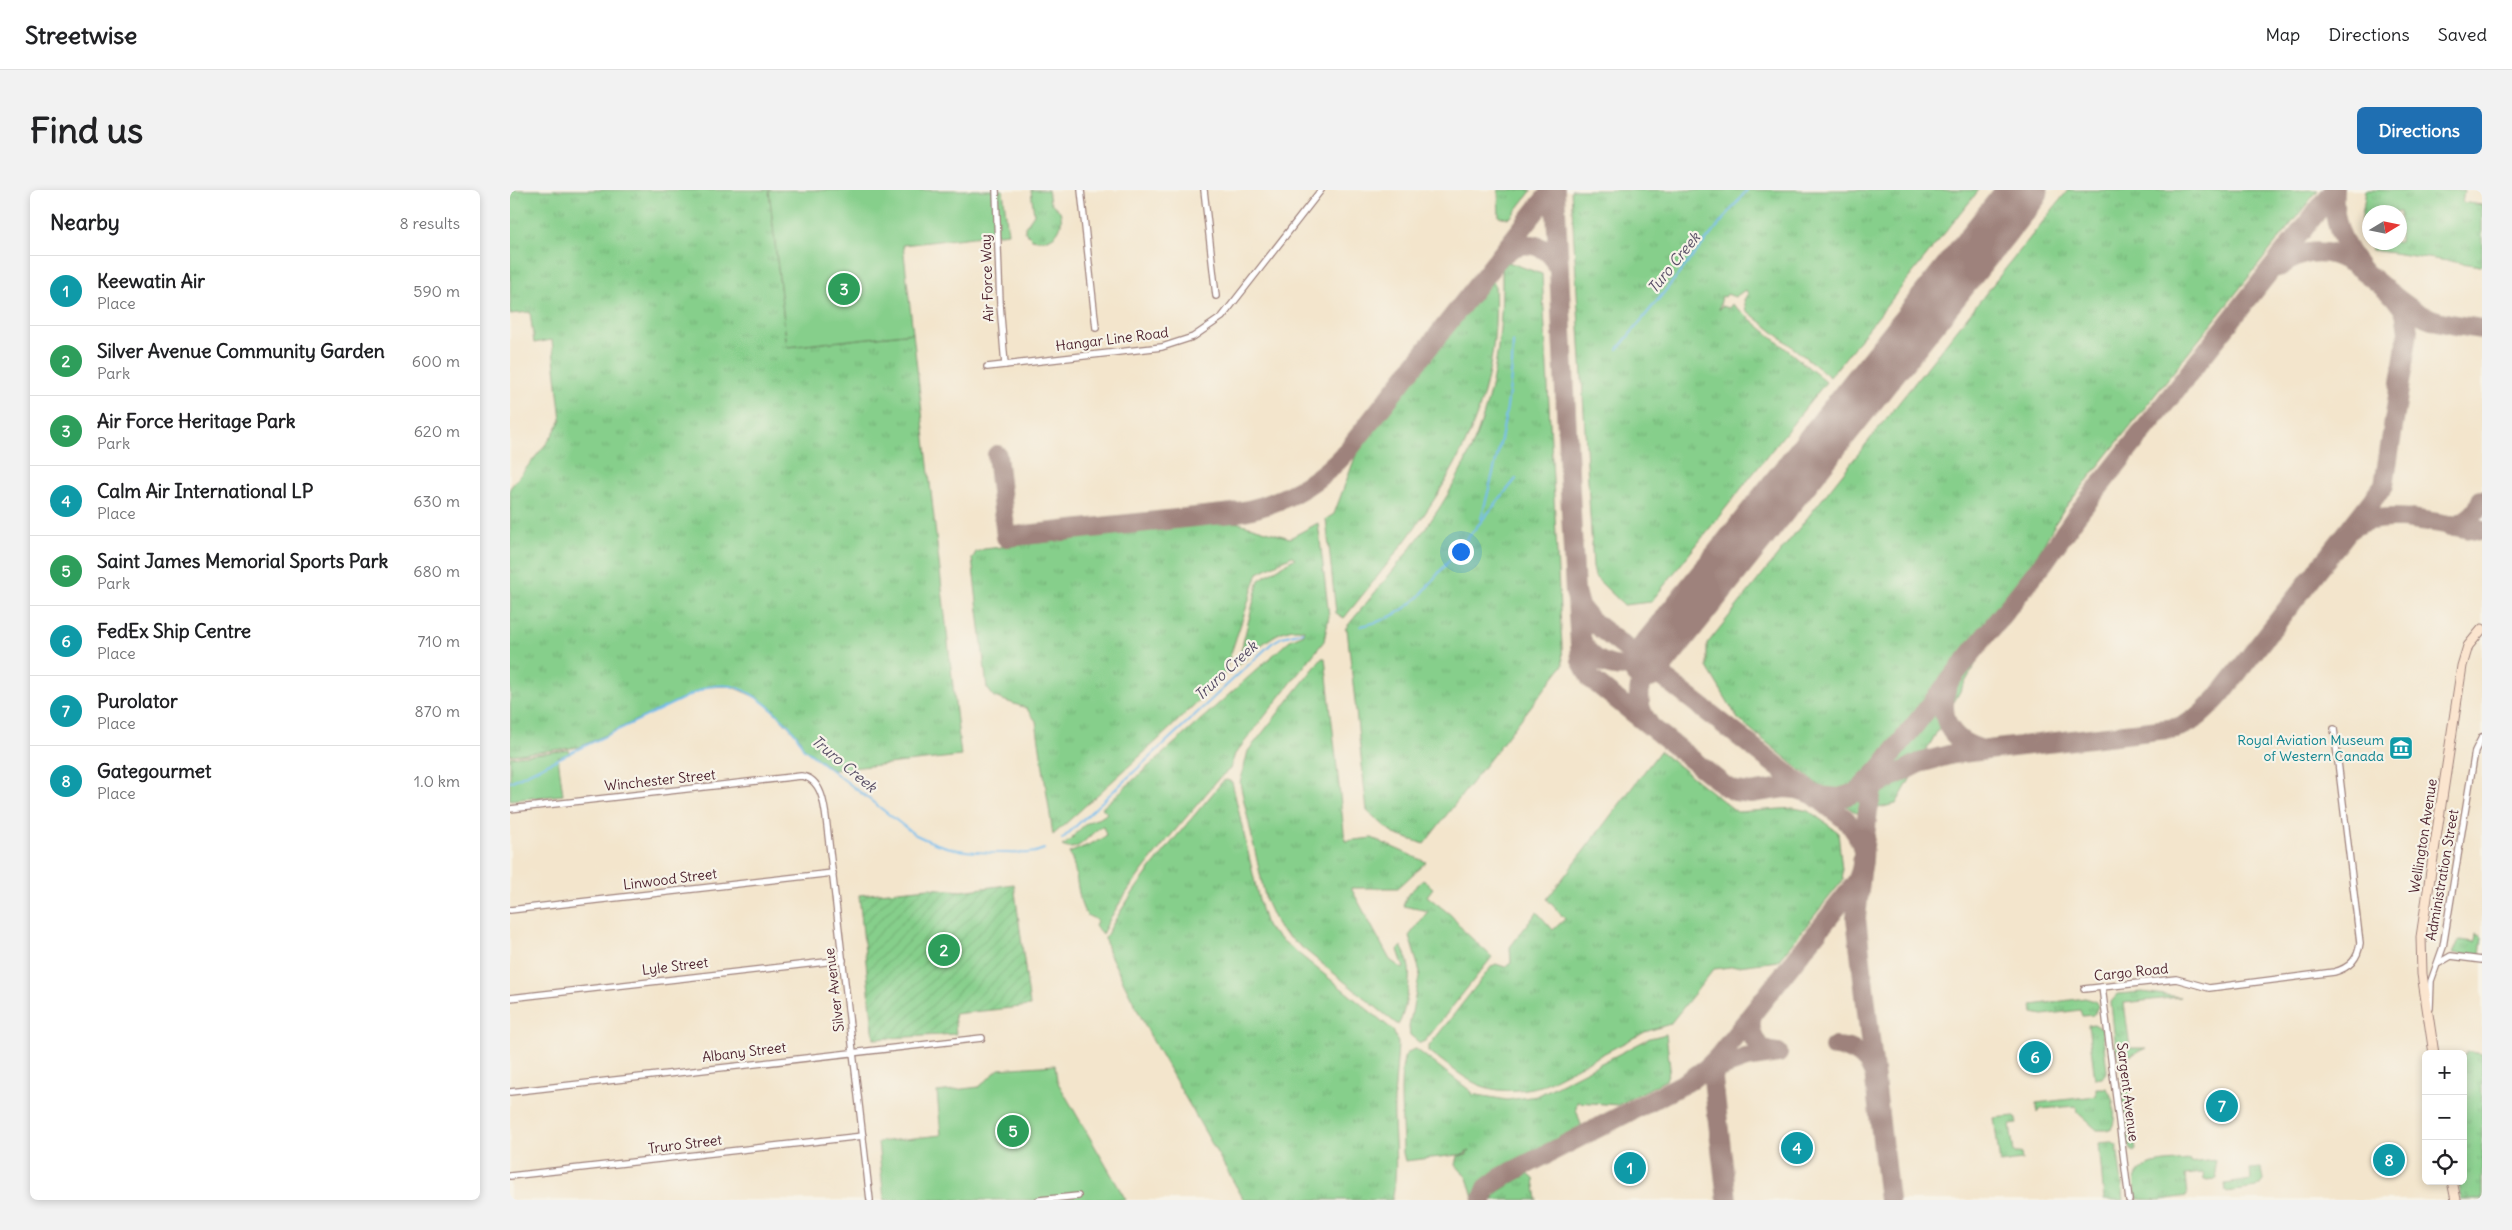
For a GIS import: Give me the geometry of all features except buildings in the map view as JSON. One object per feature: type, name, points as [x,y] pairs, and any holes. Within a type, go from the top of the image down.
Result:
[{"type":"main road","name":"Wellington Avenue","points":[[2434,1050],[2422,974],[2421,937],[2462,666],[2468,646],[2482,629]]},
{"type":"main road","points":[[2452,1185],[2452,1200]]},
{"type":"main road","points":[[2452,1185],[2456,1200]]},
{"type":"street","name":"Air Force Way","points":[[996,190],[1000,304],[1005,365]]},
{"type":"street","points":[[1080,190],[1096,328]]},
{"type":"street","points":[[1204,190],[1216,296]]},
{"type":"street","name":"Hangar Line Road","points":[[987,367],[1162,347],[1178,343],[1200,333],[1228,310],[1321,190]]},
{"type":"street","name":"Cargo Road","points":[[2084,990],[2176,979],[2209,988],[2334,972],[2349,966],[2356,959],[2360,937],[2334,728]]},
{"type":"street","name":"Administration Street","points":[[2430,1018],[2430,981],[2438,965],[2458,866],[2475,751],[2482,737]]},
{"type":"street","name":"Winchester Street","points":[[510,809],[801,776],[812,780]]},
{"type":"street","name":"Silver Avenue","points":[[812,780],[818,787],[824,804],[870,1200]]},
{"type":"street","name":"Linwood Street","points":[[510,910],[833,873]]},
{"type":"street","points":[[2438,965],[2443,958],[2451,956],[2482,960]]},
{"type":"street","name":"Lyle Street","points":[[510,998],[843,960]]},
{"type":"street","name":"Sargent Avenue","points":[[2102,987],[2129,1200]]},
{"type":"street","name":"Albany Street","points":[[510,1092],[982,1038]]},
{"type":"street","name":"Truro Street","points":[[510,1176],[863,1136]]},
{"type":"street","points":[[1039,1200],[1078,1196]]},
{"type":"green space","points":[[510,190],[769,190],[787,347],[913,333],[961,756],[833,770],[803,748],[800,739],[779,716],[758,698],[730,686],[707,687],[580,747],[510,755],[510,488],[550,439],[561,420],[552,340],[534,343],[530,312],[510,314]]},
{"type":"green space","points":[[769,190],[1003,190],[1008,233],[903,245],[913,333],[787,347]]},
{"type":"green space","points":[[1031,190],[1048,190],[1050,202],[1060,211],[1061,225],[1051,238],[1045,240],[1032,239],[1025,232],[1025,227],[1034,214]]},
{"type":"green space","points":[[1498,190],[1532,190],[1510,218],[1499,217]]},
{"type":"green space","points":[[1571,190],[1979,190],[1830,377],[1746,310],[1744,300],[1748,293],[1745,290],[1735,297],[1727,294],[1725,297],[1722,296],[1719,310],[1722,306],[1729,308],[1732,304],[1826,382],[1651,602],[1624,605],[1595,577],[1593,567]]},
{"type":"green space","points":[[2068,190],[2318,190],[2062,512],[1896,804],[1856,813],[1827,792],[1738,719],[1707,667],[1707,644]]},
{"type":"green space","points":[[2366,190],[2464,190],[2462,202],[2482,205],[2482,266],[2372,250],[2407,250],[2407,205],[2364,205]]},
{"type":"green space","points":[[1508,262],[1542,274],[1563,665],[1424,844],[1394,834],[1367,811],[1347,629],[1345,629],[1429,523],[1457,479],[1470,450],[1490,393],[1500,333],[1502,269]]},
{"type":"green space","points":[[1492,281],[1495,284],[1494,335],[1487,382],[1473,426],[1454,466],[1431,505],[1344,618],[1336,613],[1326,519],[1334,514],[1357,452]]},
{"type":"green space","points":[[1232,521],[1290,538],[1318,523],[1329,616],[1324,641],[1235,754],[1230,769],[1219,778],[1141,872],[1102,934],[1095,926],[1096,920],[1087,915],[1081,903],[1074,867],[1069,853],[1102,839],[1106,835],[1103,826],[1074,848],[1062,846],[1086,824],[1107,813],[1102,808],[1290,640],[1304,634],[1304,630],[1295,629],[1277,635],[1268,640],[1237,666],[1259,580],[1295,558],[1292,556],[1258,573],[1223,677],[1160,738],[1053,835],[1036,721],[1026,708],[994,697],[987,688],[972,559],[976,552],[984,549]]},
{"type":"green space","points":[[1322,658],[1325,658],[1345,841],[1372,838],[1426,862],[1398,888],[1351,888],[1390,960],[1404,968],[1398,950],[1401,946],[1407,959],[1409,965],[1408,989],[1403,1014],[1398,1025],[1279,929],[1266,901],[1240,783],[1248,751]]},
{"type":"green space","points":[[569,750],[570,754],[558,757],[563,795],[510,800],[510,757]]},
{"type":"green space","points":[[1660,751],[1737,812],[1794,808],[1809,811],[1838,832],[1843,880],[1778,961],[1714,969],[1670,1024],[1645,1032],[1541,1086],[1506,1091],[1492,1089],[1468,1080],[1429,1051],[1429,1046],[1492,966],[1496,964],[1505,967],[1511,963],[1510,947],[1537,912],[1553,930],[1565,919],[1547,899]]},
{"type":"green space","points":[[1223,781],[1232,782],[1267,928],[1393,1030],[1398,1043],[1394,1110],[1396,1170],[1392,1200],[1244,1200],[1153,1041],[1108,951],[1105,938],[1131,896],[1175,838]]},
{"type":"green space","points":[[1423,880],[1433,888],[1427,896],[1451,915],[1464,931],[1492,957],[1425,1041],[1420,1043],[1410,1035],[1409,1027],[1420,972],[1409,936],[1428,911],[1403,906],[1408,894]]},
{"type":"green space","points":[[1014,884],[1030,1006],[954,1014],[956,1034],[874,1039],[859,895],[929,888],[961,891]]},
{"type":"green space","points":[[2476,934],[2482,937],[2480,954],[2474,956],[2453,953],[2459,940],[2475,942]]},
{"type":"green space","points":[[2142,992],[2180,997],[2124,1003],[2130,1048],[2146,1048],[2121,1060],[2116,1052],[2111,1002],[2118,994]]},
{"type":"green space","points":[[2085,998],[2095,1001],[2098,1006],[2094,1015],[2082,1016],[2080,1010],[2043,1015],[2033,1013],[2032,1005]]},
{"type":"green space","points":[[2094,1024],[2102,1029],[2107,1071],[2102,1078],[2095,1079],[2088,1025]]},
{"type":"green space","points":[[1666,1034],[1670,1068],[1666,1080],[1618,1105],[1577,1102],[1576,1109],[1582,1128],[1489,1176],[1479,1186],[1474,1200],[1467,1178],[1456,1165],[1458,1156],[1467,1155],[1467,1152],[1470,1151],[1466,1151],[1466,1154],[1405,1161],[1403,1153],[1401,1080],[1404,1058],[1410,1051],[1416,1049],[1472,1092],[1472,1094],[1507,1100],[1537,1096],[1650,1038]]},
{"type":"green space","points":[[2467,1051],[2482,1054],[2482,1200],[2461,1200],[2458,1185],[2467,1185]]},
{"type":"green space","points":[[1055,1065],[1057,1081],[1126,1200],[884,1200],[878,1142],[941,1135],[937,1092],[979,1087],[999,1069]]},
{"type":"green space","points":[[2125,1079],[2127,1080],[2136,1150],[2134,1152],[2130,1148],[2125,1129],[2122,1094]]},
{"type":"green space","points":[[2096,1088],[2106,1088],[2113,1102],[2114,1121],[2110,1130],[2097,1130],[2077,1112],[2076,1106],[2040,1109],[2037,1113],[2036,1103],[2096,1096]]},
{"type":"green space","points":[[2015,1116],[2017,1124],[2010,1125],[2014,1153],[2021,1153],[2022,1160],[2000,1163],[1994,1118]]},
{"type":"green space","points":[[2111,1142],[2117,1146],[2124,1200],[2104,1200],[2099,1143]]},
{"type":"green space","points":[[2189,1160],[2190,1163],[2215,1160],[2217,1179],[2204,1180],[2203,1173],[2185,1175],[2187,1196],[2161,1200],[2137,1199],[2134,1186],[2136,1176],[2141,1170],[2158,1163]]},
{"type":"green space","points":[[2261,1168],[2263,1181],[2257,1188],[2226,1192],[2225,1184],[2251,1180],[2250,1169]]},
{"type":"green space","points":[[1528,1174],[1534,1179],[1537,1200],[1492,1200],[1499,1191]]},
{"type":"waterway","name":"Turo Creek","points":[[1618,349],[1747,190]]},
{"type":"waterway","points":[[1481,519],[1507,409],[1513,342]]},
{"type":"waterway","name":"Truro Creek","points":[[1361,626],[1392,616],[1419,597],[1516,479]]},
{"type":"waterway","name":"Truro Creek","points":[[1062,839],[1272,643],[1282,637],[1303,632]]},
{"type":"waterway","name":"Truro Creek","points":[[510,782],[707,687],[731,686],[741,689],[773,710],[792,729],[803,748],[914,834],[926,840],[958,850],[1025,853],[1044,849]]},
{"type":"taxiway","points":[[997,455],[1006,537],[1233,513],[1266,505],[1296,492],[1323,474],[1348,450],[1552,190]]},
{"type":"taxiway","points":[[1555,190],[1575,592],[1579,606],[1590,620],[1845,819],[1857,834],[1863,850],[1862,866],[1855,885]]},
{"type":"taxiway","points":[[2334,190],[2335,211],[2343,240],[2360,267]]},
{"type":"taxiway","points":[[1863,786],[1879,770],[2044,562],[2079,512],[2334,190]]},
{"type":"taxiway","points":[[1505,253],[1520,245],[1536,246],[1550,254],[1559,269]]},
{"type":"taxiway","points":[[2279,267],[2300,255],[2319,252],[2338,256],[2355,265],[2404,304],[2422,315],[2444,323],[2482,329]]},
{"type":"taxiway","points":[[1577,600],[1581,660],[1591,679],[1725,786],[1735,791],[1751,793],[1784,788],[1797,789],[1819,796],[1839,798],[1873,787],[1919,763],[1953,754],[2176,728],[2201,714],[2220,695],[2384,485],[2408,332],[2405,311],[2393,295]]},
{"type":"taxiway","points":[[2451,526],[2461,523],[2474,514],[2481,500]]},
{"type":"taxiway","points":[[2352,528],[2380,518],[2397,518],[2416,519],[2482,531]]},
{"type":"taxiway","points":[[1580,635],[1583,644],[1589,652],[1604,663],[1623,667],[1642,662],[1670,635],[1716,574]]},
{"type":"taxiway","points":[[1649,724],[1643,715],[1639,697],[1642,680],[1656,655]]},
{"type":"taxiway","points":[[1947,685],[1944,708],[1945,718],[1949,726],[1962,741],[1983,750]]},
{"type":"taxiway","points":[[1875,778],[1868,810],[1856,918],[1889,1200]]},
{"type":"taxiway","points":[[1727,1200],[1713,1079],[1718,1057],[1860,878]]},
{"type":"taxiway","points":[[1753,1013],[1751,1027],[1755,1040],[1764,1049],[1778,1053]]},
{"type":"taxiway","points":[[1834,1047],[1841,1047],[1858,1053],[1867,1061],[1873,1072]]},
{"type":"taxiway","points":[[1704,1073],[1746,1058],[1778,1053]]},
{"type":"taxiway","points":[[1482,1200],[1487,1188],[1500,1178],[1687,1082],[1707,1068],[1718,1057]]},
{"type":"runway","points":[[1646,664],[2024,190]]},
{"type":"place","name":"Air Force Heritage Park","points":[[844,289]]},
{"type":"place","name":"Royal Aviation Museum of Western Canada","points":[[2401,748]]},
{"type":"place","name":"Silver Avenue Community Garden","points":[[944,950]]},
{"type":"place","name":"FedEx Ship Centre","points":[[2035,1057]]},
{"type":"place","name":"Purolator","points":[[2222,1106]]},
{"type":"place","name":"Saint James Memorial Sports Park","points":[[1013,1131]]},
{"type":"place","name":"Calm Air International LP","points":[[1797,1148]]},
{"type":"place","name":"Gategourmet","points":[[2389,1160]]},
{"type":"place","name":"Keewatin Air","points":[[1630,1168]]}]
